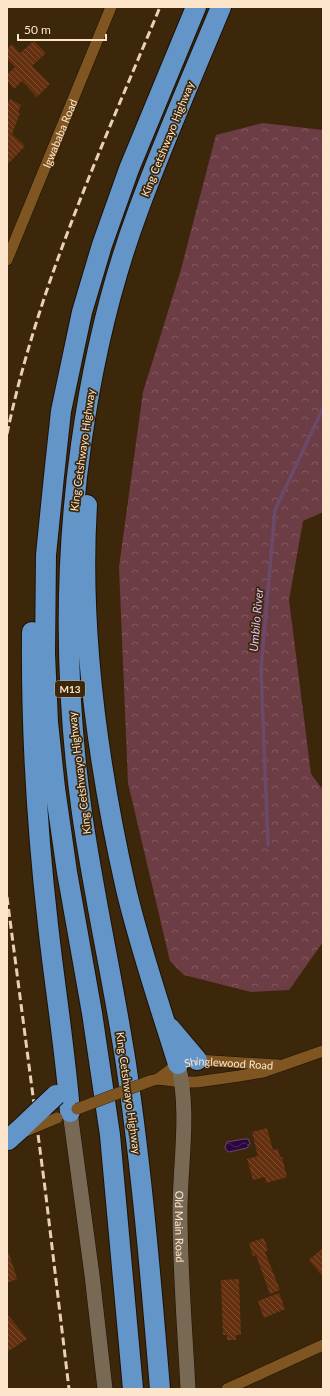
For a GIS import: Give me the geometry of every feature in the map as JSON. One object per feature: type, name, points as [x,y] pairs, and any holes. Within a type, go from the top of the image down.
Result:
[{"type":"highway","name":"King Cetshwayo Highway","points":[[133,1389],[110,1135],[92,1013],[60,828],[48,722],[45,654],[46,555],[62,411],[82,312],[102,245],[129,169],[196,7]]},
{"type":"highway","name":"King Cetshwayo Highway","points":[[160,1389],[147,1230],[137,1141],[118,1016],[82,814],[75,752],[71,702],[69,625],[70,554],[77,475],[90,390],[112,291],[137,213],[174,119],[221,7]]},
{"type":"highway","points":[[90,390],[92,418],[86,508],[86,583],[88,636],[94,703],[106,789],[126,889],[146,964],[180,1073]]},
{"type":"highway","points":[[62,411],[56,427],[40,497],[34,562],[31,686],[38,830],[48,927],[67,1073],[74,1110]]},
{"type":"highway","points":[[165,1022],[197,1060]]},
{"type":"highway","points":[[14,1136],[56,1094],[67,1073]]},
{"type":"street","name":"Igwababa Road","points":[[7,260],[111,7]]},
{"type":"street","name":"Shinglewood Road","points":[[154,1080],[180,1073],[197,1082],[263,1072],[323,1051]]},
{"type":"street","name":"Shinglewood Road","points":[[14,1136],[74,1110],[154,1080],[180,1073],[197,1060],[280,1065]]},
{"type":"street","name":"Old Main Road","points":[[180,1073],[184,1113],[180,1204],[181,1254],[188,1389]]},
{"type":"street","points":[[74,1110],[105,1389]]},
{"type":"street","points":[[227,1389],[323,1345]]},
{"type":"green space","points":[[263,123],[323,130],[323,512],[303,521],[289,600],[311,774],[323,790],[323,942],[289,990],[251,992],[184,975],[170,961],[128,783],[119,567],[143,392],[180,273],[216,135]]},
{"type":"water","points":[[248,1139],[250,1143],[247,1148],[229,1152],[226,1150],[225,1147],[227,1142]]},
{"type":"building","points":[[34,41],[46,53],[32,66],[50,84],[37,97],[22,81],[14,89],[7,81],[7,75],[15,67],[7,59],[7,49],[12,44],[20,53]]},
{"type":"building","points":[[10,99],[21,105],[18,112],[20,113],[12,134],[25,146],[7,165],[7,104]]},
{"type":"building","points":[[267,1128],[273,1150],[278,1149],[280,1157],[282,1157],[287,1177],[266,1183],[265,1177],[253,1180],[247,1159],[258,1156],[252,1132]]},
{"type":"building","points":[[264,1238],[268,1250],[265,1252],[280,1290],[270,1294],[256,1255],[253,1256],[249,1243]]},
{"type":"building","points":[[323,1248],[323,1277],[309,1260]]},
{"type":"building","points":[[9,1253],[17,1279],[7,1283],[7,1254]]},
{"type":"building","points":[[239,1279],[241,1335],[236,1335],[236,1340],[227,1340],[227,1335],[223,1335],[221,1280]]},
{"type":"building","points":[[279,1293],[285,1309],[264,1318],[258,1301]]},
{"type":"building","points":[[7,1314],[27,1339],[7,1352]]},
{"type":"waterway","name":"Umbilo River","points":[[268,845],[261,669],[275,510],[323,408]]},
{"type":"railway","points":[[7,434],[20,379],[54,270],[94,164],[160,7]]},
{"type":"railway","points":[[7,897],[45,1188],[69,1389]]}]
